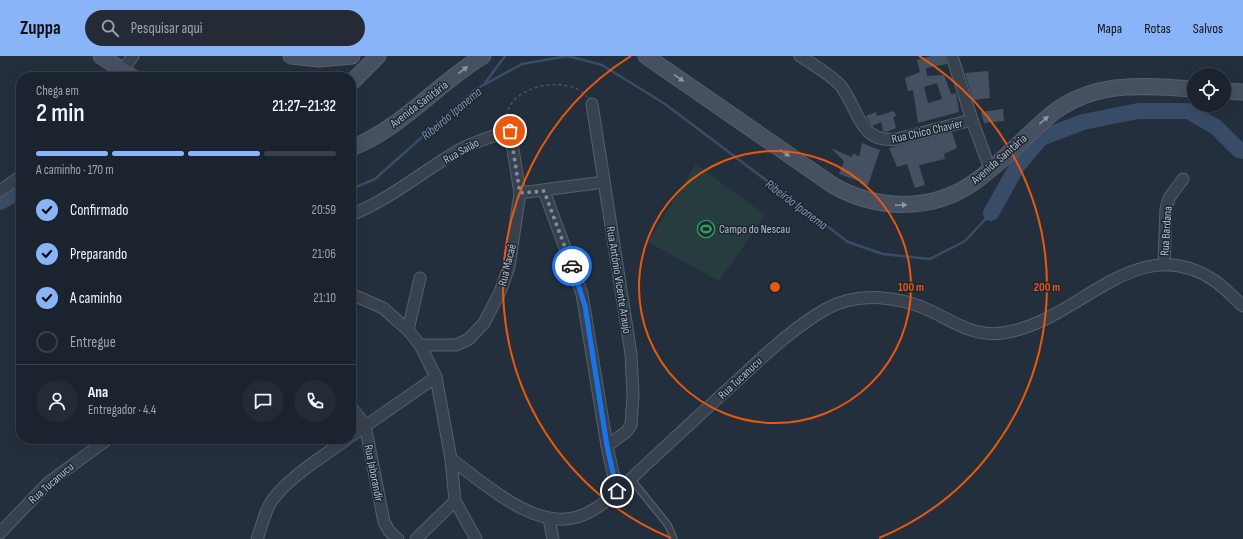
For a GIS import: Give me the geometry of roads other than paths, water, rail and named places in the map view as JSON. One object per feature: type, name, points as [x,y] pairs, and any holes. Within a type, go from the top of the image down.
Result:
[{"type":"street","points":[[101,56],[124,72]]},
{"type":"street","points":[[128,72],[133,56]]},
{"type":"street","points":[[291,56],[319,58],[352,56]]},
{"type":"street","points":[[356,78],[378,56]]},
{"type":"street","name":"Avenida Sanitária","points":[[356,146],[385,130],[483,56]]},
{"type":"street","name":"Avenida Sanitária","points":[[646,56],[816,175],[841,190],[866,200],[894,205],[936,201],[956,194],[974,183],[990,170],[1064,104],[1088,93],[1124,86],[1187,89]]},
{"type":"street","name":"Rua Chico Chavier","points":[[800,56],[834,80],[845,92],[861,126],[877,137],[887,141],[972,120]]},
{"type":"street","points":[[952,56],[972,120],[990,170]]},
{"type":"street","points":[[1231,91],[1243,92]]},
{"type":"street","name":"Rua Antônio Vicente Araujo","points":[[592,104],[631,354],[634,395],[629,428],[607,446]]},
{"type":"street","name":"Rua Macaé","points":[[420,345],[461,344],[473,336],[484,322],[500,292],[509,267],[520,193],[510,131]]},
{"type":"street","name":"Rua Saião","points":[[356,212],[402,187],[461,149],[485,138],[510,131]]},
{"type":"street","name":"Rua Bardana","points":[[1164,264],[1166,209],[1169,198],[1183,179]]},
{"type":"street","points":[[0,191],[16,180]]},
{"type":"street","points":[[520,193],[604,182]]},
{"type":"street","points":[[544,191],[582,294],[607,446],[617,491]]},
{"type":"street","name":"Rua Tucanucu","points":[[451,459],[526,512],[549,519],[565,520],[578,517],[597,506],[617,491],[773,348],[805,322],[828,308],[858,298],[895,299],[912,303],[972,330],[986,334],[1002,334],[1018,330],[1050,317],[1132,270],[1149,265],[1164,264],[1205,275],[1225,289],[1243,306]]},
{"type":"street","points":[[408,330],[420,278]]},
{"type":"street","points":[[356,296],[382,308],[408,330],[420,345],[436,377],[451,459],[455,501],[476,539]]},
{"type":"street","points":[[356,432],[436,377]]},
{"type":"street","name":"Rua Jaborandir","points":[[356,413],[365,425],[384,522],[390,532],[398,539]]},
{"type":"street","name":"Rua Tucanucu","points":[[0,533],[50,482],[101,444]]},
{"type":"street","points":[[258,539],[267,509],[275,497],[285,486],[340,444]]},
{"type":"street","points":[[416,539],[455,501]]},
{"type":"street","points":[[549,519],[553,539]]},
{"type":"lane","points":[[630,478],[668,525],[674,539]]},
{"type":"waterway","points":[[485,83],[505,56]]},
{"type":"waterway","name":"Ribeirão Ipanema","points":[[356,187],[375,179],[476,89],[522,64],[568,56],[602,65],[665,104],[848,242],[883,254],[930,259],[965,241],[991,213]]},
{"type":"waterway","name":"Ribeirão Ipanema","points":[[991,213],[1018,165],[1041,138],[1083,122],[1138,111],[1188,111],[1216,127],[1239,150],[1243,151]]},
{"type":"waterway","name":"Ribeirão Ipanema","points":[[0,202],[16,193]]},
{"type":"place","name":"Campo do Nescau","points":[[706,229]]}]
